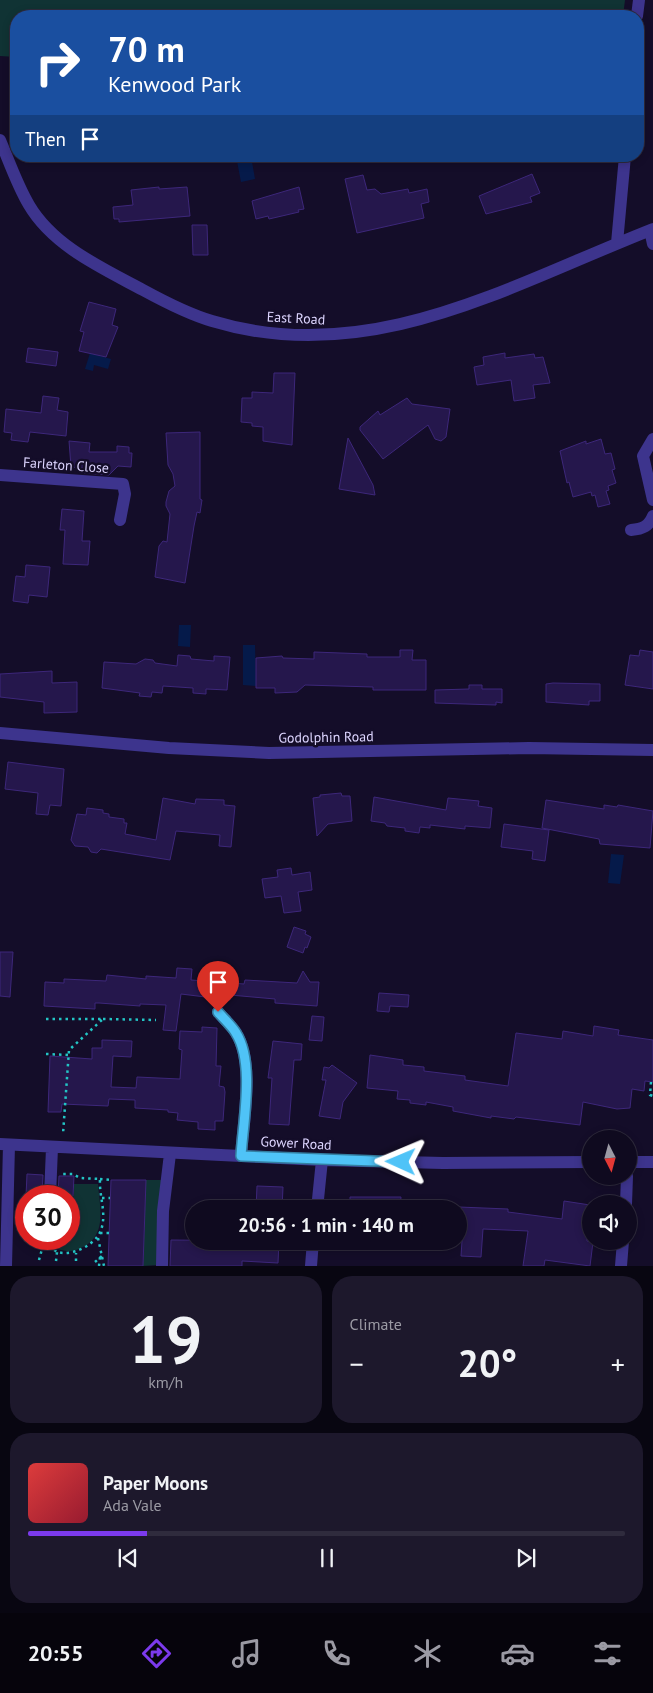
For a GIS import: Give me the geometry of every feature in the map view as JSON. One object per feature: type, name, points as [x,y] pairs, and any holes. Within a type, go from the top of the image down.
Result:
[{"type":"street","name":"East Road","points":[[0,140],[29,206],[59,241],[169,304],[211,321],[282,335],[321,336],[354,333],[412,322],[453,310],[509,289],[652,229]]},
{"type":"street","points":[[617,243],[624,162]]},
{"type":"street","points":[[652,229],[653,244]]},
{"type":"street","points":[[653,440],[643,456],[653,500]]},
{"type":"street","name":"Farleton Close","points":[[0,475],[123,484],[124,494],[120,520]]},
{"type":"street","points":[[632,530],[641,529],[650,524],[653,516]]},
{"type":"street","name":"Godolphin Road","points":[[0,733],[169,748],[269,753],[529,748],[653,750]]},
{"type":"street","points":[[218,1012],[236,1033],[244,1051],[246,1076],[241,1156]]},
{"type":"street","points":[[4,1145],[6,1266]]},
{"type":"street","name":"Gower Road","points":[[4,1145],[322,1160],[443,1163],[582,1162]]},
{"type":"street","points":[[50,1185],[51,1173],[57,1148]]},
{"type":"street","points":[[162,1266],[163,1211],[170,1154]]},
{"type":"street","points":[[318,1200],[322,1160]]},
{"type":"street","points":[[638,1162],[653,1162]]},
{"type":"street","points":[[311,1266],[313,1250]]},
{"type":"street","points":[[621,1266],[622,1250]]},
{"type":"path","points":[[46,1019],[156,1020]]},
{"type":"path","points":[[57,1148],[69,1050],[103,1019]]},
{"type":"path","points":[[46,1054],[69,1055]]},
{"type":"path","points":[[651,1082],[650,1096],[653,1096]]},
{"type":"path","points":[[51,1173],[73,1174],[80,1178],[111,1180]]},
{"type":"path","points":[[55,1250],[57,1252],[76,1252],[91,1245],[100,1233],[104,1216],[100,1180]]},
{"type":"path","points":[[101,1198],[110,1198]]},
{"type":"path","points":[[104,1216],[110,1216]]},
{"type":"path","points":[[100,1233],[109,1233]]},
{"type":"path","points":[[97,1237],[102,1251],[104,1266]]},
{"type":"path","points":[[39,1260],[42,1250]]},
{"type":"path","points":[[102,1251],[108,1251]]},
{"type":"path","points":[[56,1261],[57,1252]]},
{"type":"path","points":[[76,1252],[76,1262]]},
{"type":"path","points":[[95,1262],[102,1256]]},
{"type":"path","points":[[99,1266],[102,1256]]},
{"type":"green space","points":[[0,0],[625,0],[624,10],[10,10],[10,57],[0,56]]},
{"type":"green space","points":[[146,1180],[164,1180],[158,1265],[143,1266]]},
{"type":"green space","points":[[98,1184],[101,1212],[98,1230],[94,1237],[88,1244],[80,1248],[80,1185],[74,1185]]},
{"type":"water","points":[[237,162],[252,162],[255,179],[241,182]]},
{"type":"water","points":[[90,353],[111,359],[108,369],[94,365],[93,371],[85,369]]},
{"type":"water","points":[[179,625],[191,625],[190,647],[178,646]]},
{"type":"water","points":[[243,645],[255,645],[256,686],[243,685]]},
{"type":"water","points":[[611,854],[624,855],[620,884],[608,883]]},
{"type":"building","points":[[532,174],[540,193],[530,197],[532,202],[486,214],[479,196]]},
{"type":"building","points":[[363,175],[367,190],[375,189],[381,194],[408,189],[409,193],[427,189],[429,202],[421,204],[424,218],[357,233],[345,179]]},
{"type":"building","points":[[159,187],[159,189],[187,187],[190,216],[119,222],[119,219],[114,219],[113,207],[133,205],[131,190]]},
{"type":"building","points":[[299,187],[304,209],[298,210],[299,212],[269,219],[268,216],[256,219],[252,201]]},
{"type":"building","points":[[192,225],[207,225],[208,255],[193,255]]},
{"type":"building","points":[[89,302],[116,309],[112,325],[118,327],[106,357],[79,351],[84,332],[80,331]]},
{"type":"building","points":[[28,348],[58,352],[56,366],[26,362]]},
{"type":"building","points":[[505,353],[505,358],[534,354],[535,358],[543,357],[550,383],[533,385],[535,398],[514,401],[511,380],[477,385],[474,367],[484,365],[483,357]]},
{"type":"building","points":[[274,373],[295,373],[292,445],[263,441],[263,427],[241,422],[242,398],[252,398],[252,392],[273,393]]},
{"type":"building","points":[[43,396],[59,398],[57,410],[68,412],[66,436],[30,432],[28,442],[11,440],[12,433],[4,432],[6,409],[41,413]]},
{"type":"building","points":[[407,398],[412,404],[450,409],[446,437],[441,441],[435,439],[428,425],[383,459],[360,430],[360,427],[378,411],[380,415]]},
{"type":"building","points":[[200,432],[200,499],[202,500],[200,513],[197,512],[194,526],[185,583],[155,577],[159,546],[163,541],[167,542],[170,514],[166,502],[169,491],[175,486],[173,474],[168,465],[166,433]]},
{"type":"building","points":[[348,438],[373,485],[375,495],[339,489]]},
{"type":"building","points":[[601,439],[605,454],[611,453],[615,469],[612,470],[616,483],[608,486],[609,490],[606,491],[610,504],[598,507],[595,495],[592,496],[591,492],[573,497],[569,482],[567,483],[560,451],[586,441],[586,444]]},
{"type":"building","points":[[69,441],[90,443],[89,452],[117,452],[117,446],[129,447],[129,453],[132,453],[131,467],[118,466],[109,475],[84,473],[84,468],[71,467]]},
{"type":"building","points":[[62,509],[84,511],[82,541],[90,541],[88,565],[63,564],[65,530],[60,530]]},
{"type":"building","points":[[26,565],[50,567],[47,597],[29,595],[28,603],[13,601],[16,576],[25,577]]},
{"type":"building","points":[[400,650],[413,650],[412,660],[426,660],[426,690],[373,690],[373,687],[305,685],[297,692],[275,693],[275,688],[256,688],[256,658],[282,656],[283,658],[314,659],[314,652],[367,654],[367,657],[400,657]]},
{"type":"building","points":[[640,650],[653,652],[653,689],[625,685],[630,655],[639,656]]},
{"type":"building","points":[[178,655],[190,656],[191,659],[214,661],[214,656],[230,657],[227,690],[206,689],[206,694],[193,693],[193,688],[163,686],[162,693],[152,692],[151,697],[139,696],[140,693],[102,688],[104,662],[136,664],[145,659],[153,660],[155,663],[177,666]]},
{"type":"building","points":[[52,671],[52,683],[77,682],[77,712],[44,713],[44,702],[0,697],[0,674]]},
{"type":"building","points":[[546,684],[600,684],[600,701],[589,701],[589,705],[546,702]]},
{"type":"building","points":[[469,685],[482,685],[482,689],[502,689],[502,703],[496,702],[496,705],[435,703],[435,690],[469,689]]},
{"type":"building","points":[[8,762],[64,769],[61,806],[50,805],[48,815],[36,814],[38,793],[5,789]]},
{"type":"building","points":[[341,793],[342,796],[350,796],[352,821],[328,824],[317,836],[313,798],[320,797],[320,795]]},
{"type":"building","points":[[374,797],[446,810],[448,798],[479,801],[478,806],[492,808],[490,828],[465,826],[465,829],[430,825],[430,828],[420,827],[419,833],[405,831],[405,828],[387,826],[385,823],[371,821]]},
{"type":"building","points":[[163,798],[195,804],[196,799],[224,800],[224,805],[235,806],[231,847],[219,846],[220,835],[176,831],[170,860],[101,849],[97,853],[91,852],[88,847],[75,846],[71,840],[77,814],[86,815],[87,808],[103,810],[103,813],[109,814],[109,817],[124,819],[124,823],[127,823],[125,834],[156,840]]},
{"type":"building","points":[[546,800],[604,809],[604,805],[617,807],[618,805],[653,811],[650,848],[600,844],[599,839],[542,828]]},
{"type":"building","points":[[504,824],[549,830],[545,861],[532,859],[533,851],[501,847]]},
{"type":"building","points":[[291,868],[292,875],[310,872],[312,890],[298,892],[301,911],[284,913],[281,896],[265,898],[262,879],[278,877],[277,870]]},
{"type":"building","points":[[294,927],[306,931],[305,934],[311,937],[303,953],[287,947]]},
{"type":"building","points":[[0,952],[13,952],[10,997],[0,996]]},
{"type":"building","points":[[177,968],[192,969],[191,980],[244,984],[245,980],[297,983],[303,971],[310,982],[319,982],[317,1006],[275,1003],[275,999],[230,995],[230,1000],[181,994],[176,1031],[163,1030],[166,1005],[140,1004],[140,1006],[95,1003],[95,1009],[44,1006],[45,982],[64,983],[64,979],[106,981],[107,975],[146,979],[146,976],[176,978]]},
{"type":"building","points":[[379,993],[409,995],[408,1007],[390,1006],[389,1012],[377,1011]]},
{"type":"building","points":[[312,1016],[324,1017],[322,1041],[309,1040]]},
{"type":"building","points":[[594,1026],[619,1030],[618,1035],[653,1040],[653,1082],[645,1081],[644,1091],[632,1089],[630,1108],[617,1109],[583,1102],[580,1125],[516,1117],[514,1119],[491,1116],[491,1118],[453,1111],[453,1107],[426,1102],[426,1105],[410,1103],[410,1100],[397,1099],[398,1091],[367,1088],[370,1055],[403,1060],[403,1065],[424,1067],[424,1071],[465,1076],[465,1080],[508,1086],[516,1033],[562,1039],[563,1031],[593,1036]]},
{"type":"building","points":[[202,1027],[217,1028],[216,1066],[221,1066],[219,1086],[224,1087],[225,1092],[223,1121],[215,1121],[215,1130],[198,1129],[198,1122],[177,1120],[178,1113],[168,1112],[168,1110],[135,1108],[135,1100],[109,1099],[108,1106],[62,1104],[61,1112],[48,1112],[50,1056],[92,1059],[92,1048],[102,1048],[102,1040],[132,1041],[131,1057],[113,1056],[111,1087],[136,1088],[137,1077],[180,1079],[182,1050],[179,1049],[180,1031],[202,1032]]},
{"type":"building","points":[[273,1041],[302,1044],[301,1060],[294,1060],[289,1125],[269,1124],[272,1078],[268,1078]]},
{"type":"building","points":[[332,1065],[357,1083],[343,1102],[340,1119],[319,1116],[326,1080],[322,1080],[324,1067],[329,1068]]},
{"type":"building","points":[[27,1174],[43,1175],[43,1185],[26,1185]]},
{"type":"building","points":[[59,1176],[74,1176],[74,1185],[59,1185]]},
{"type":"building","points":[[111,1180],[146,1180],[143,1266],[108,1266]]},
{"type":"building","points":[[257,1186],[283,1187],[282,1200],[256,1200]]},
{"type":"building","points":[[350,1197],[401,1197],[401,1200],[350,1200]]},
{"type":"building","points":[[564,1201],[582,1204],[582,1250],[592,1250],[590,1266],[545,1260],[544,1266],[523,1266],[528,1231],[483,1229],[481,1257],[461,1256],[461,1250],[467,1250],[467,1207],[508,1209],[508,1212],[562,1219]]},
{"type":"building","points":[[171,1240],[185,1240],[185,1250],[279,1250],[278,1263],[242,1261],[242,1266],[170,1266]]},
{"type":"route","points":[[218,1012],[236,1033],[244,1051],[246,1076],[241,1156],[401,1162]]}]
